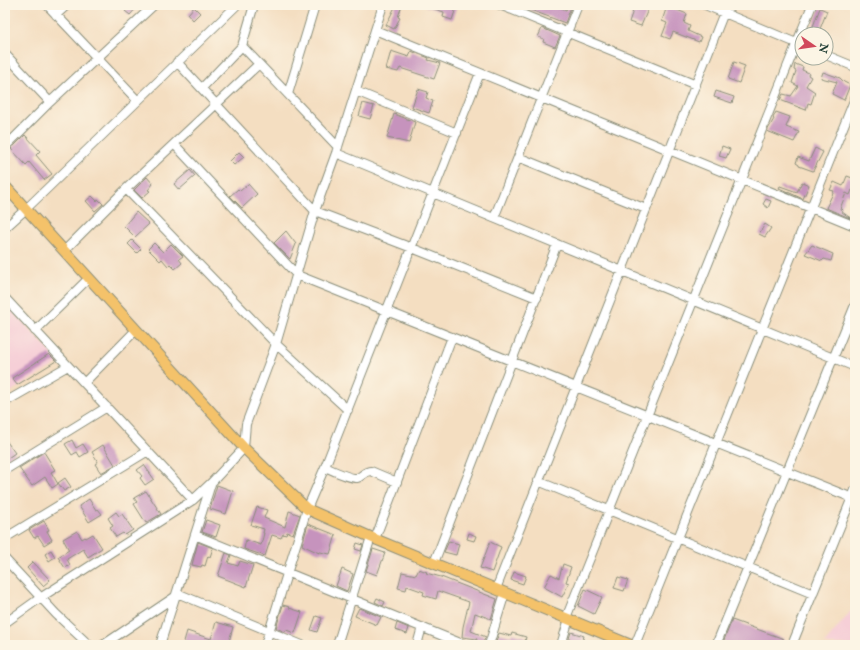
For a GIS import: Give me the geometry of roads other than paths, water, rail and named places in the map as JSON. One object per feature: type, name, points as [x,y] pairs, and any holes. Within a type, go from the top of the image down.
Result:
[{"type":"main road","points":[[5,186],[244,448],[307,509],[631,645]]},
{"type":"street","points":[[46,5],[137,100]]},
{"type":"street","points":[[56,15],[67,5]]},
{"type":"street","points":[[5,147],[50,102],[154,5]]},
{"type":"street","points":[[5,228],[237,5]]},
{"type":"street","points":[[202,88],[242,46],[254,5]]},
{"type":"street","points":[[288,94],[315,5]]},
{"type":"street","points":[[5,623],[40,598],[193,500],[244,448],[246,424],[276,344],[315,211],[337,150],[383,5]]},
{"type":"street","points":[[500,5],[696,85]]},
{"type":"street","points":[[494,218],[578,5]]},
{"type":"street","points":[[705,5],[726,9],[794,41]]},
{"type":"street","points":[[806,26],[812,5]]},
{"type":"street","points":[[489,645],[501,591],[538,481],[726,9]]},
{"type":"street","points":[[375,30],[855,226]]},
{"type":"street","points":[[242,46],[288,94],[337,150],[433,193],[855,367]]},
{"type":"street","points":[[5,54],[50,102]]},
{"type":"street","points":[[561,645],[568,618],[609,510],[742,180],[794,58]]},
{"type":"street","points":[[834,58],[855,67]]},
{"type":"street","points":[[177,62],[315,211],[537,298]]},
{"type":"street","points":[[64,251],[126,189],[259,64]]},
{"type":"street","points":[[265,645],[307,509],[348,410],[480,73]]},
{"type":"street","points":[[356,91],[457,132]]},
{"type":"street","points":[[635,645],[855,98]]},
{"type":"street","points":[[174,144],[297,275],[647,416],[787,471],[854,495],[792,645]]},
{"type":"street","points":[[518,157],[646,209]]},
{"type":"street","points":[[126,189],[276,344],[348,410]]},
{"type":"street","points":[[434,563],[557,244]]},
{"type":"street","points":[[35,331],[89,278]]},
{"type":"street","points":[[5,298],[193,500]]},
{"type":"street","points":[[716,645],[855,305]]},
{"type":"street","points":[[84,383],[136,330]]},
{"type":"street","points":[[337,645],[373,538],[397,482],[452,337]]},
{"type":"street","points":[[5,402],[68,366]]},
{"type":"street","points":[[5,470],[107,407]]},
{"type":"street","points":[[5,538],[148,451]]},
{"type":"street","points":[[325,467],[353,478],[371,471],[397,482]]},
{"type":"street","points":[[538,481],[813,594]]},
{"type":"street","points":[[160,645],[211,483]]},
{"type":"street","points":[[195,535],[465,645]]},
{"type":"street","points":[[5,559],[40,598],[89,645]]},
{"type":"street","points":[[176,595],[302,645]]},
{"type":"street","points":[[103,645],[176,595]]},
{"type":"street","points":[[417,645],[422,627]]}]
